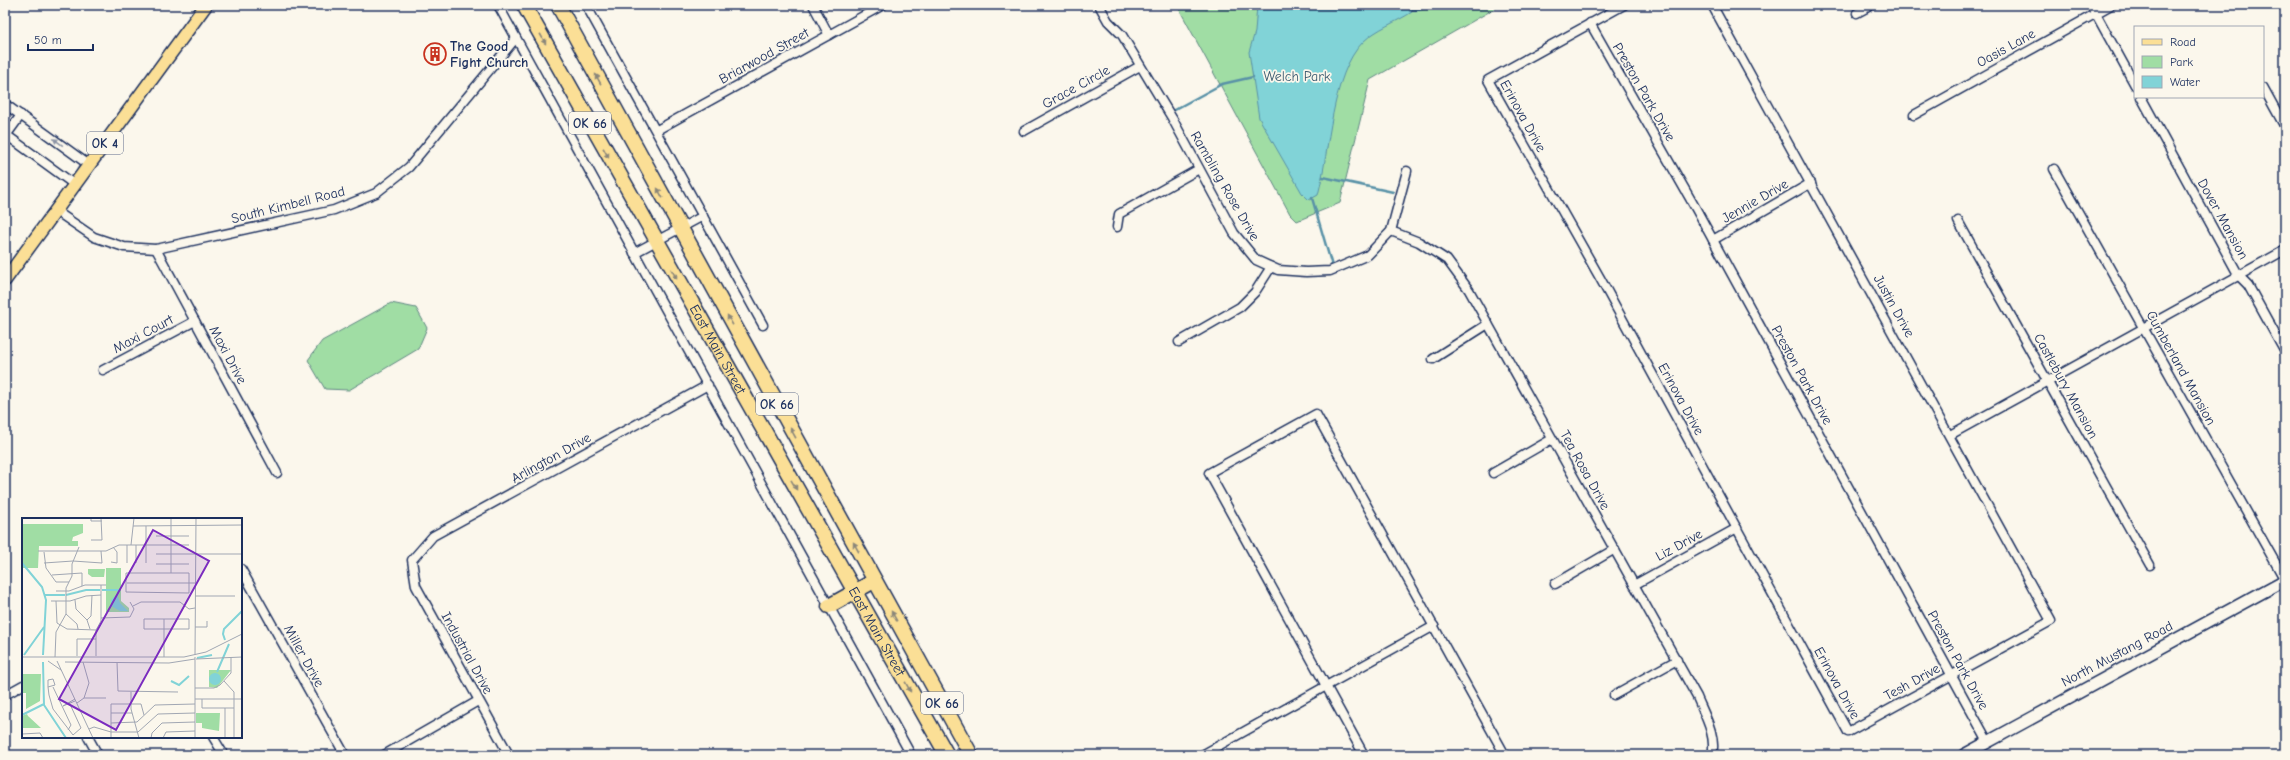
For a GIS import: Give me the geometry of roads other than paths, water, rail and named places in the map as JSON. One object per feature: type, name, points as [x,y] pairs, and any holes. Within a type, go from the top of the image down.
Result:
[{"type":"highway","name":"East Main Street","points":[[524,5],[655,240],[947,755]]},
{"type":"highway","name":"East Main Street","points":[[558,5],[971,755]]},
{"type":"highway","points":[[830,606],[874,581]]},
{"type":"main road","name":"OK 4","points":[[5,280],[206,5]]},
{"type":"street","name":"East Main Street","points":[[498,5],[911,755]]},
{"type":"street","points":[[586,5],[657,130],[763,325]]},
{"type":"street","points":[[813,5],[829,35]]},
{"type":"street","name":"Briarwood Street","points":[[657,130],[883,5]]},
{"type":"street","name":"Rambling Rose Drive","points":[[1099,5],[1108,21],[1122,35],[1234,233],[1245,250],[1256,260],[1278,270],[1306,272],[1330,271],[1368,254],[1391,231]]},
{"type":"street","points":[[1590,23],[1624,5]]},
{"type":"street","name":"Justin Drive","points":[[1712,5],[2051,620]]},
{"type":"street","points":[[1857,13],[1872,5]]},
{"type":"street","points":[[2091,5],[2134,84]]},
{"type":"street","name":"Oasis Lane","points":[[1914,115],[2111,5]]},
{"type":"street","name":"Erinova Drive","points":[[1590,23],[1488,80],[1600,278],[1848,732]]},
{"type":"street","name":"Preston Park Drive","points":[[1590,23],[1713,240],[1988,742]]},
{"type":"street","name":"South Kimbell Road","points":[[56,211],[94,237],[124,247],[156,250],[334,210],[376,193],[409,167],[516,38]]},
{"type":"street","name":"Grace Circle","points":[[1024,131],[1140,66]]},
{"type":"street","points":[[2264,90],[2285,127]]},
{"type":"street","name":"Dover Mansion","points":[[2142,98],[2239,276],[2248,285],[2285,352]]},
{"type":"street","points":[[5,104],[89,165]]},
{"type":"street","points":[[21,115],[6,135],[75,185]]},
{"type":"street","points":[[1116,227],[1119,214],[1199,169]]},
{"type":"street","name":"Cumberland Mansion","points":[[2054,169],[2285,580]]},
{"type":"street","points":[[1391,231],[1407,171]]},
{"type":"street","name":"Jennie Drive","points":[[1713,240],[1811,183]]},
{"type":"street","points":[[634,253],[679,227],[703,216]]},
{"type":"street","name":"Castlebury Mansion","points":[[1958,221],[2048,380],[2150,566]]},
{"type":"street","name":"Tea Rosa Drive","points":[[1391,231],[1419,242],[1447,260],[1469,290],[1677,660],[1707,719],[1714,747],[1712,755]]},
{"type":"street","name":"Maxi Drive","points":[[156,250],[277,473]]},
{"type":"street","points":[[1950,435],[2285,250]]},
{"type":"street","points":[[1179,342],[1240,307],[1255,292],[1270,267]]},
{"type":"street","name":"Maxi Court","points":[[103,370],[195,321]]},
{"type":"street","points":[[1433,359],[1488,324]]},
{"type":"street","name":"Arlington Drive","points":[[412,560],[433,536],[708,385]]},
{"type":"street","points":[[1364,755],[1209,472],[1316,414],[1505,755]]},
{"type":"street","points":[[1492,473],[1552,439]]},
{"type":"street","name":"Liz Drive","points":[[1634,585],[1737,528]]},
{"type":"street","points":[[1555,584],[1614,550]]},
{"type":"street","name":"Industrial Drive","points":[[412,560],[416,586],[509,755]]},
{"type":"street","name":"Miller Drive","points":[[242,571],[345,755]]},
{"type":"street","name":"North Mustang Road","points":[[1964,755],[2285,580]]},
{"type":"street","name":"Tesh Drive","points":[[1848,732],[2051,620]]},
{"type":"street","points":[[1202,755],[1434,626]]},
{"type":"street","points":[[1614,695],[1677,660]]},
{"type":"street","points":[[5,695],[22,686]]},
{"type":"street","points":[[384,755],[478,701]]},
{"type":"street","points":[[89,738],[98,755]]},
{"type":"street","points":[[214,738],[224,755]]},
{"type":"water","points":[[1257,5],[1413,5],[1412,12],[1368,37],[1352,56],[1344,73],[1338,93],[1318,195],[1309,200],[1302,193],[1259,118],[1249,52],[1255,32]]},
{"type":"waterway","points":[[1410,11],[1445,5]]},
{"type":"waterway","points":[[1172,111],[1222,84],[1253,77]]},
{"type":"waterway","points":[[1323,177],[1393,192]]},
{"type":"waterway","points":[[1312,198],[1332,266]]},
{"type":"place","name":"The Good Fight Church","points":[[435,54]]},
{"type":"park label","name":"Welch Park","points":[[1297,76]]}]
